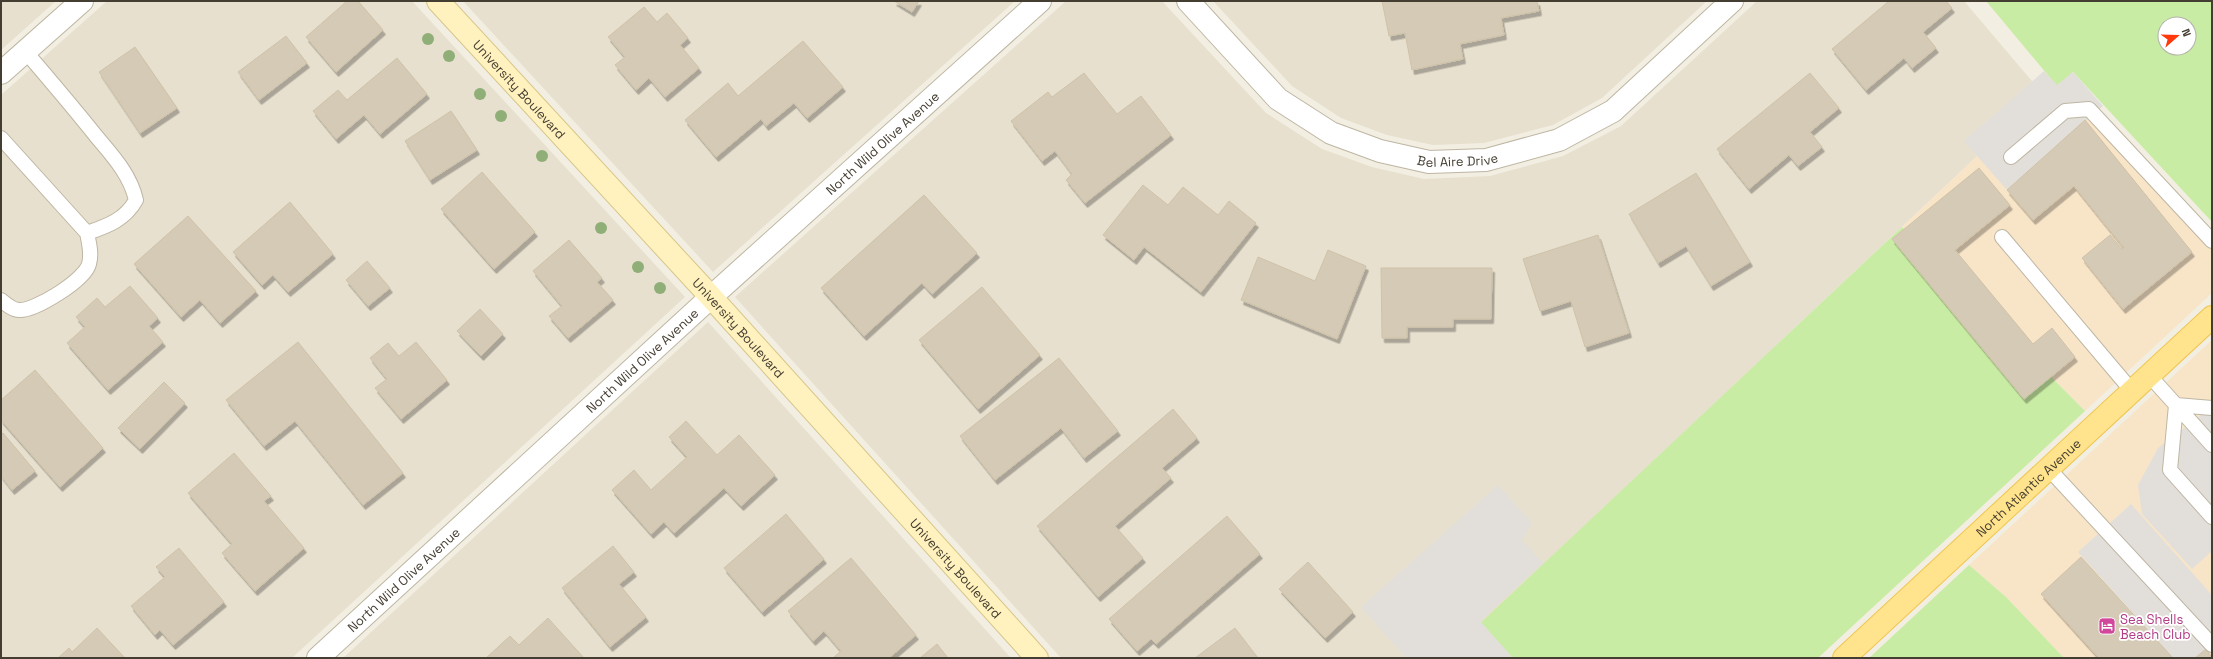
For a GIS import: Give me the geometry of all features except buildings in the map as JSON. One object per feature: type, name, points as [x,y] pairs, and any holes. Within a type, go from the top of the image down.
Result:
[{"type":"main road","name":"North Atlantic Avenue","points":[[1844,658],[2212,316]]},
{"type":"street","points":[[1,73],[82,1]]},
{"type":"street","name":"University Boulevard","points":[[438,1],[711,297],[1036,658]]},
{"type":"street","name":"North Wild Olive Avenue","points":[[318,658],[711,297],[1040,1]]},
{"type":"street","name":"Bel Aire Drive","points":[[1188,1],[1278,99],[1331,133],[1380,151],[1429,162],[1486,160],[1559,140],[1613,112],[1732,1]]},
{"type":"lane","points":[[25,51],[70,103],[120,166],[132,185],[136,200],[131,209],[122,218],[86,233]]},
{"type":"lane","points":[[2011,157],[2065,111],[2089,109],[2212,242]]},
{"type":"lane","points":[[1,138],[86,233],[90,249],[89,265],[78,279],[57,294],[30,309],[18,310],[7,305],[1,300]]},
{"type":"lane","points":[[2002,237],[2132,391]]},
{"type":"lane","points":[[2149,375],[2212,445]]},
{"type":"lane","points":[[2176,405],[2212,408]]},
{"type":"lane","points":[[2176,405],[2170,470],[2212,517]]},
{"type":"lane","points":[[2048,468],[2212,645]]},
{"type":"shaded area","points":[[1,1],[56,1],[1,50]]},
{"type":"shaded area","points":[[107,1],[412,1],[685,297],[292,658],[1,658],[1,95]]},
{"type":"shaded area","points":[[463,1],[1015,1],[713,272]]},
{"type":"shaded area","points":[[1066,1],[1162,1],[1266,113],[1322,149],[1372,167],[1424,179],[1490,176],[1563,156],[1621,126],[1757,1],[1964,1],[2043,94],[1444,658],[1061,658],[735,297]]},
{"type":"shaded area","points":[[1213,1],[1707,1],[1602,98],[1553,125],[1484,143],[1433,145],[1387,135],[1341,118],[1292,86]]},
{"type":"shaded area","points":[[2044,71],[2057,85],[2073,72],[2103,106],[2007,190],[1964,141]]},
{"type":"shaded area","points":[[2070,93],[2212,238],[2212,293],[2085,411],[1902,227],[2043,94]]},
{"type":"shaded area","points":[[708,322],[1011,658],[343,658]]},
{"type":"shaded area","points":[[2212,340],[2212,658],[2064,658],[2006,597],[1969,565]]},
{"type":"shaded area","points":[[2212,406],[2212,551],[2192,569],[2142,514],[2138,485],[2158,448]]},
{"type":"shaded area","points":[[1498,485],[1532,523],[1522,540],[1543,563],[1480,621],[1513,658],[1406,658],[1361,607]]},
{"type":"shaded area","points":[[2131,504],[2212,595],[2212,655],[2206,649],[2195,658],[2173,658],[2078,552]]},
{"type":"green space","points":[[1986,1],[2212,1],[2212,222],[2073,72],[2057,86]]},
{"type":"green space","points":[[1902,227],[2085,411],[1818,658],[1500,658],[1474,629]]},
{"type":"green space","points":[[1969,565],[2006,597],[2064,658],[1869,658]]},
{"type":"place","name":"Sea Shells Beach Club","points":[[2107,626]]}]
